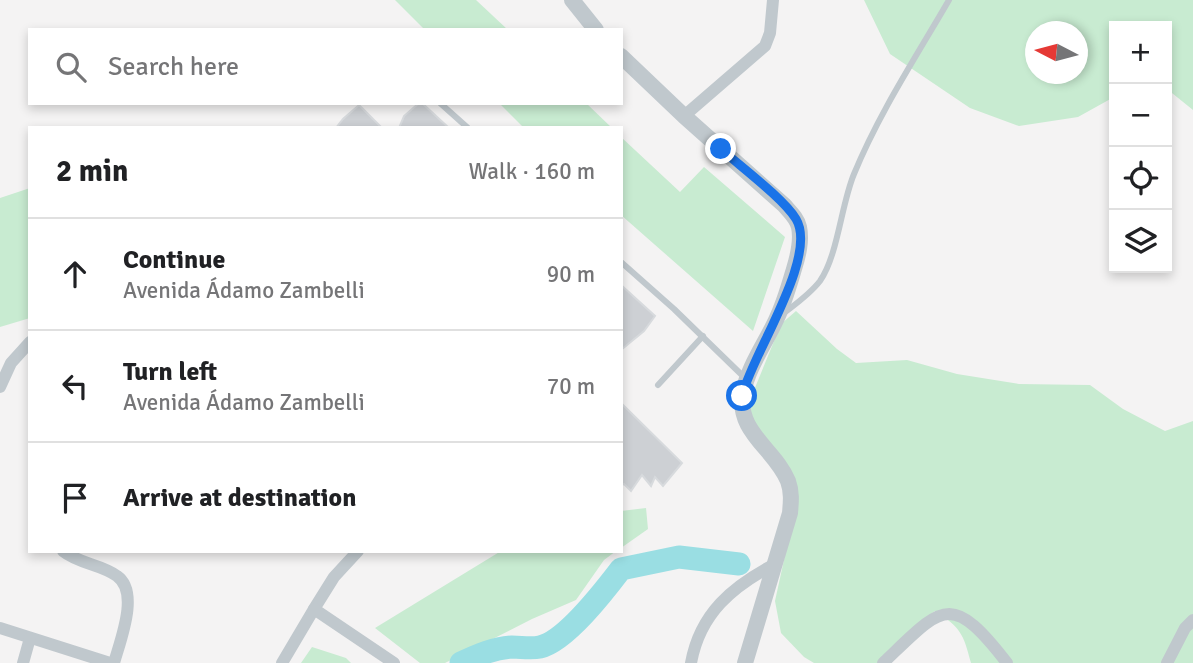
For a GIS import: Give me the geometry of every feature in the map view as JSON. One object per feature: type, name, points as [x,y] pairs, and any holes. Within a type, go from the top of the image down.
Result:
[{"type":"street","points":[[572,0],[594,28]]},
{"type":"street","points":[[684,116],[765,46],[770,33],[773,0]]},
{"type":"street","points":[[623,58],[784,205],[796,218],[799,226],[799,247],[777,318],[746,378],[741,409],[754,435],[785,475],[791,491],[790,513],[745,663]]},
{"type":"street","points":[[0,387],[11,363],[28,344]]},
{"type":"street","points":[[0,628],[112,663],[128,607],[127,589],[118,576],[67,553]]},
{"type":"street","points":[[282,663],[334,577],[356,553]]},
{"type":"street","points":[[691,663],[699,636],[720,603],[745,580],[775,564]]},
{"type":"street","points":[[314,609],[394,663]]},
{"type":"street","points":[[883,663],[923,624],[942,614],[957,615],[970,621],[1007,663]]},
{"type":"street","points":[[1167,663],[1185,628],[1193,620]]},
{"type":"street","points":[[23,663],[30,638]]},
{"type":"lane","points":[[777,318],[804,298],[822,278],[831,258],[853,175],[873,133],[949,0]]},
{"type":"lane","points":[[442,105],[466,126]]},
{"type":"lane","points":[[623,264],[746,378]]},
{"type":"lane","points":[[658,384],[703,336]]},
{"type":"green space","points":[[395,0],[476,0],[506,28],[423,28]]},
{"type":"green space","points":[[864,0],[1193,0],[1193,110],[1172,93],[1172,21],[1109,21],[1109,100],[1078,117],[1019,126],[970,108],[890,54]]},
{"type":"green space","points":[[501,105],[588,105],[610,126],[522,126]]},
{"type":"green space","points":[[623,139],[680,192],[704,167],[785,237],[753,331],[623,217]]},
{"type":"green space","points":[[28,189],[28,319],[0,327],[0,198]]},
{"type":"green space","points":[[796,311],[856,363],[907,360],[957,374],[1019,384],[1090,385],[1123,409],[1165,431],[1193,421],[1193,663],[971,663],[960,632],[935,611],[877,663],[814,663],[804,657],[781,633],[775,601],[796,505],[751,420],[750,400],[781,324]]},
{"type":"green space","points":[[646,508],[648,529],[623,547],[623,511]]},
{"type":"green space","points":[[498,553],[613,553],[604,560],[576,600],[445,663],[420,663],[375,628]]},
{"type":"green space","points":[[312,647],[346,658],[351,663],[301,663]]},
{"type":"building","points":[[359,105],[380,126],[338,126]]},
{"type":"building","points":[[417,105],[424,105],[447,126],[400,126],[404,116]]},
{"type":"building","points":[[623,287],[655,316],[644,331],[623,348]]},
{"type":"building","points":[[623,405],[682,463],[663,486],[655,477],[651,486],[642,475],[631,491],[624,484]]},
{"type":"waterway","points":[[461,663],[499,649],[537,648],[550,643],[584,614],[621,569],[679,557],[739,564]]},
{"type":"route","points":[[721,149],[784,205],[796,218],[799,226],[799,247],[789,286],[777,318],[746,378],[742,396]]}]
